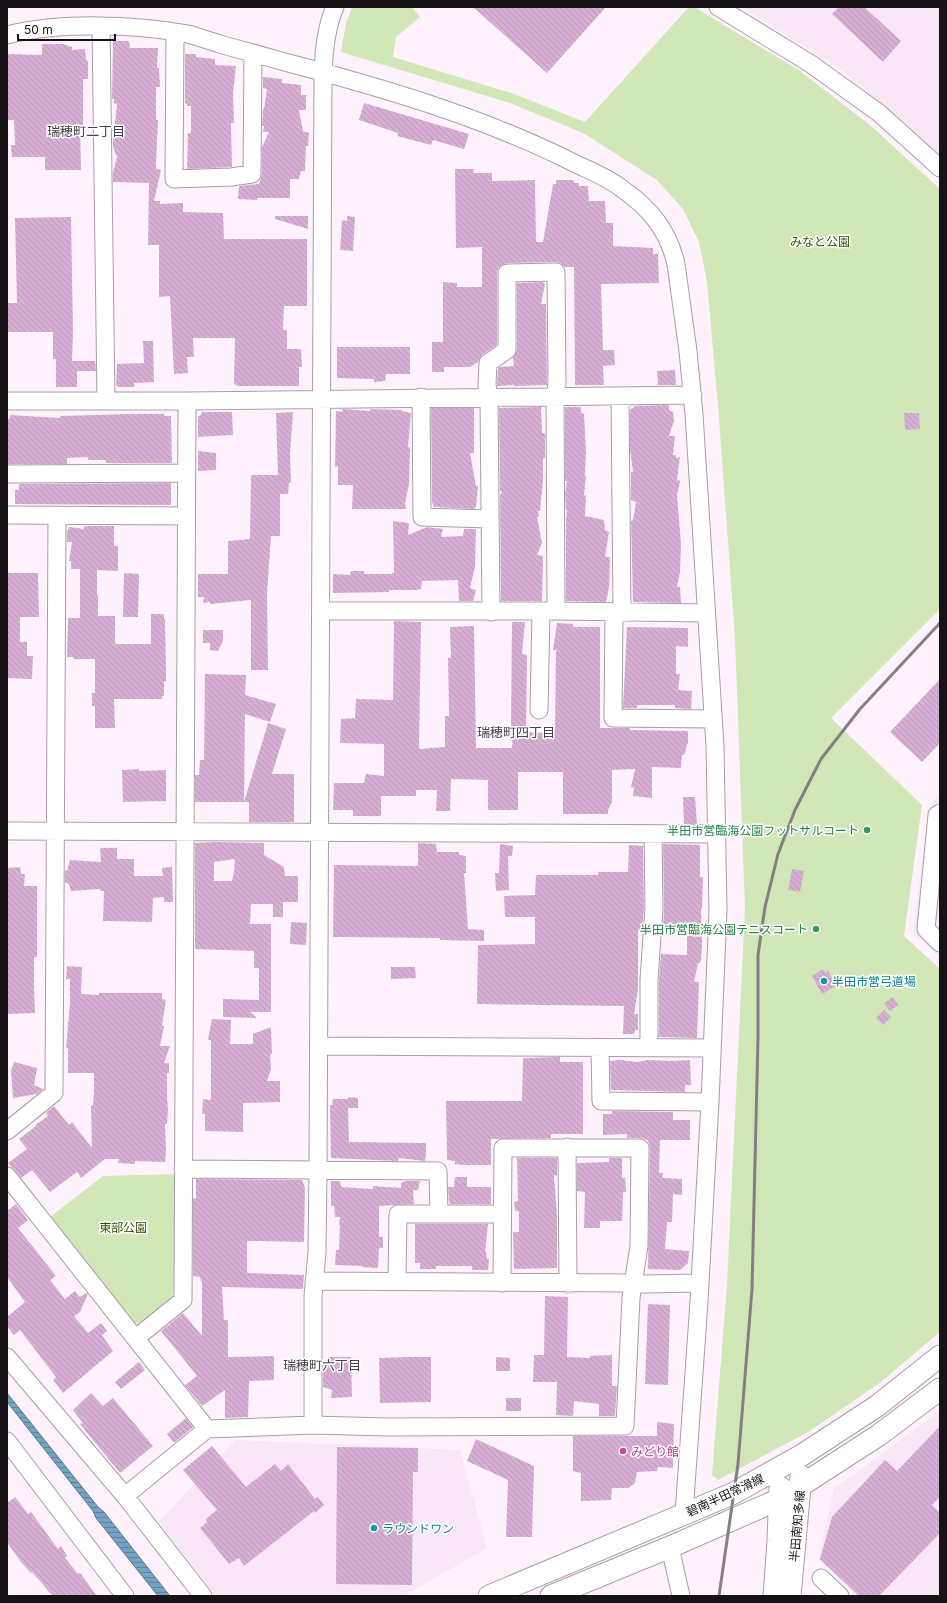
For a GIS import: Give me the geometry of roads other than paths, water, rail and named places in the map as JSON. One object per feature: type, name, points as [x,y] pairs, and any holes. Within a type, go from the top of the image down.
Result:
[{"type":"main road","name":"碧南半田常滑線","points":[[489,1596],[732,1494],[802,1455],[877,1406],[940,1356]]},
{"type":"main road","name":"碧南半田常滑線","points":[[551,1596],[670,1547],[780,1499],[879,1435],[940,1389]]},
{"type":"main road","name":"半田南知多線","points":[[790,1596],[802,1455]]},
{"type":"main road","name":"半田南知多線","points":[[774,1596],[780,1499],[780,1468]]},
{"type":"street","points":[[313,1425],[313,1296],[317,1252],[319,1046],[319,832],[323,398],[323,72],[324,50],[335,7]]},
{"type":"street","points":[[718,7],[811,64],[879,113],[940,168]]},
{"type":"street","points":[[101,26],[106,401]]},
{"type":"street","points":[[7,35],[65,27],[101,26],[132,27],[189,34],[435,106],[500,130],[550,151],[621,187],[645,207],[657,220],[672,248],[676,264],[693,395],[715,746],[718,910],[710,1102],[700,1283],[684,1514]]},
{"type":"street","points":[[175,32],[174,179],[231,177],[252,174],[254,54]]},
{"type":"street","points":[[491,612],[489,397],[487,385],[488,363],[507,350],[507,273],[556,272],[558,384],[555,396],[548,611],[539,710]]},
{"type":"street","points":[[7,401],[187,401],[323,398],[693,395]]},
{"type":"street","points":[[620,396],[618,613],[613,718],[713,719]]},
{"type":"street","points":[[421,397],[422,517],[490,519]]},
{"type":"street","points":[[136,1338],[183,1300],[187,401]]},
{"type":"street","points":[[7,474],[186,473]]},
{"type":"street","points":[[7,515],[186,516]]},
{"type":"street","points":[[7,1131],[54,1093],[57,516]]},
{"type":"street","points":[[321,611],[706,613]]},
{"type":"street","points":[[940,813],[937,815],[926,929],[940,943]]},
{"type":"street","points":[[7,831],[184,833],[319,832],[717,834]]},
{"type":"street","points":[[649,1048],[649,980],[654,908],[653,834]]},
{"type":"street","points":[[319,1046],[712,1048]]},
{"type":"street","points":[[600,1048],[601,1101],[710,1102]]},
{"type":"street","points":[[567,1147],[568,1284]]},
{"type":"street","points":[[125,1496],[207,1428],[313,1425],[625,1426],[632,1283],[639,1246],[640,1148],[503,1148],[502,1283]]},
{"type":"street","points":[[183,1169],[438,1170],[439,1214]]},
{"type":"street","points":[[7,1176],[207,1428]]},
{"type":"street","points":[[397,1281],[398,1214],[502,1214]]},
{"type":"street","points":[[314,1282],[397,1281],[568,1284],[700,1283]]},
{"type":"street","points":[[7,1357],[125,1496],[203,1596]]},
{"type":"street","points":[[7,1441],[125,1596]]},
{"type":"street","points":[[670,1547],[681,1596]]},
{"type":"street","points":[[821,1578],[840,1596]]},
{"type":"water","points":[[7,1393],[170,1596],[158,1596],[7,1402]]},
{"type":"railway","points":[[719,1596],[738,1464],[752,1289],[758,1037],[758,955],[765,907],[778,854],[795,810],[821,759],[860,709],[940,623]]},
{"type":"place","name":"半田市営臨海公園フットサルコート","points":[[867,830]]},
{"type":"place","name":"半田市営臨海公園テニスコート","points":[[816,929]]},
{"type":"place","name":"半田市営弓道場","points":[[824,981]]},
{"type":"place","name":"みどり館","points":[[623,1451]]},
{"type":"place","name":"ラウンドワン","points":[[374,1528]]},
{"type":"district","name":"瑞穂町二丁目","points":[[86,131]]},
{"type":"district","name":"瑞穂町四丁目","points":[[516,732]]},
{"type":"district","name":"瑞穂町六丁目","points":[[322,1365]]},
{"type":"park label","name":"みなと公園","points":[[820,241]]},
{"type":"park label","name":"東部公園","points":[[123,1227]]}]
